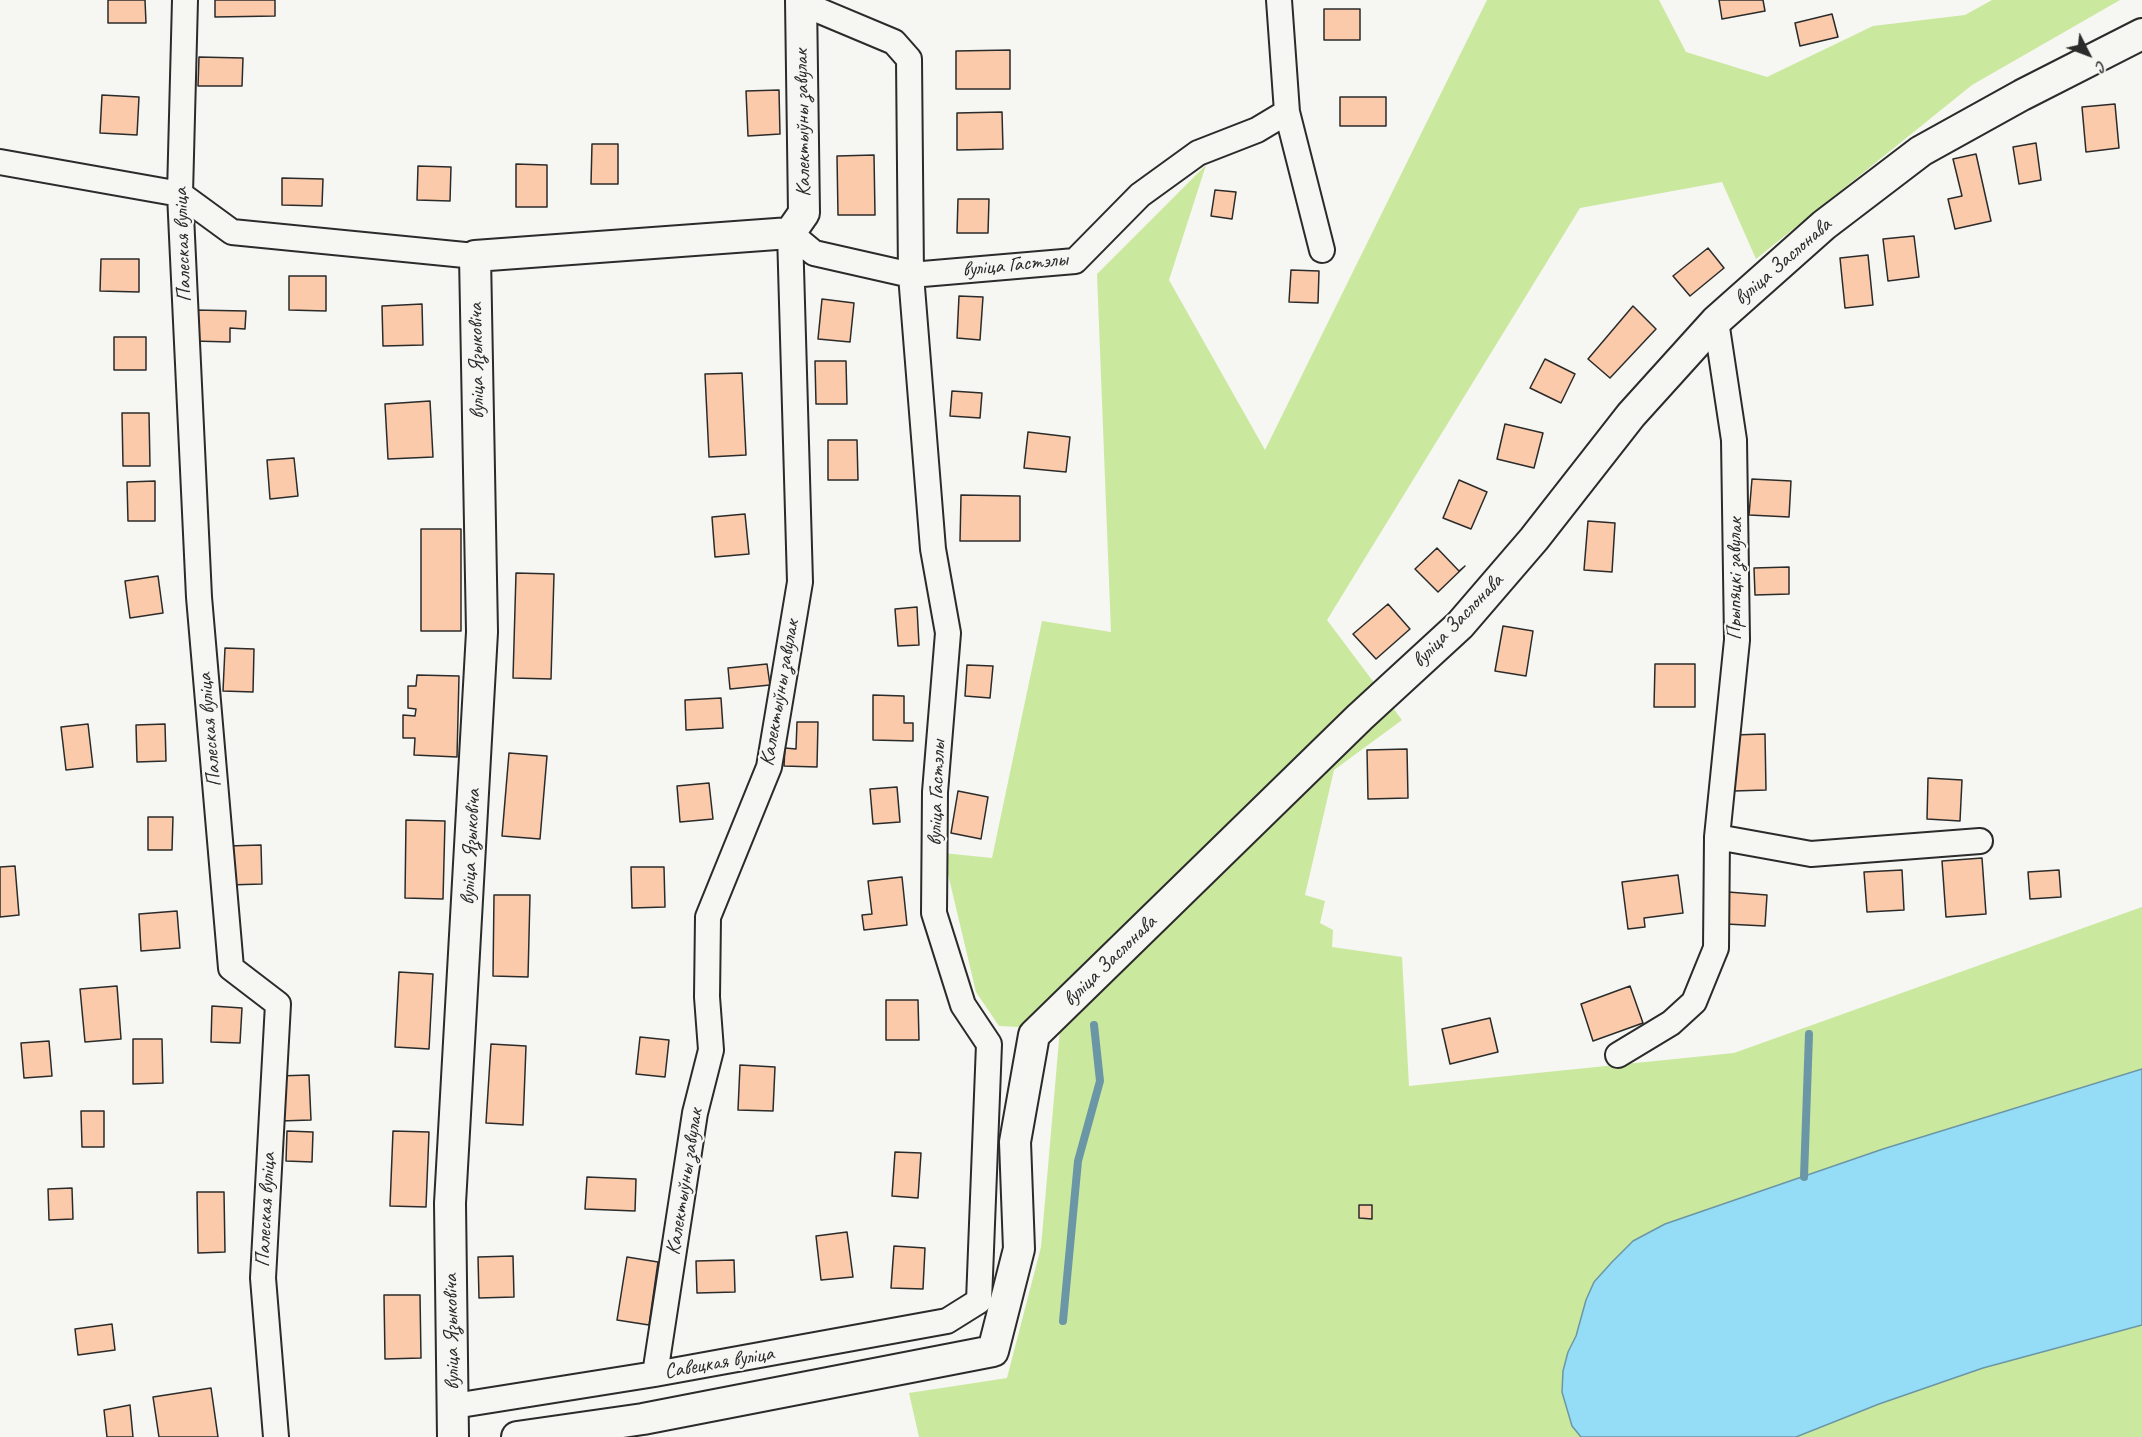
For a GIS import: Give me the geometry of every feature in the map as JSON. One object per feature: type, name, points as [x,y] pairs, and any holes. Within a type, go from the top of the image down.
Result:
[{"type":"street","name":"Палеская вуліца","points":[[185,0],[180,194],[199,597],[231,968],[278,1004],[263,1278],[276,1437]]},
{"type":"street","points":[[1279,0],[1287,112],[1322,250]]},
{"type":"street","name":"вуліца Гастэлы","points":[[801,1],[894,42],[909,59],[911,275],[933,549],[948,633],[935,792],[934,913],[963,1005],[989,1044],[979,1301]]},
{"type":"street","name":"Калектыўны завулак","points":[[655,1374],[695,1113],[711,1050],[707,998],[708,917],[768,767],[800,582],[790,233],[804,213],[801,1]]},
{"type":"street","name":"вуліца Заслонава","points":[[993,1351],[1019,1249],[1016,1142],[1034,1035],[1360,717],[1460,625],[1534,539],[1631,415],[1716,321],[1824,225],[1921,151],[2022,95],[2142,34]]},
{"type":"street","name":"вуліца Гастэлы","points":[[790,233],[814,253],[911,275],[1075,261],[1140,195],[1198,153],[1257,130],[1287,112]]},
{"type":"street","points":[[0,162],[180,194],[232,232],[475,256],[790,233]]},
{"type":"street","name":"вуліца Языковіча","points":[[453,1437],[450,1203],[482,632],[475,256]]},
{"type":"street","name":"Прыпяцкі завулак","points":[[1618,1055],[1671,1023],[1694,1002],[1716,948],[1717,837],[1737,640],[1734,440],[1716,321]]},
{"type":"street","points":[[1717,837],[1811,854],[1980,842]]},
{"type":"street","name":"Савецкая вуліца","points":[[454,1406],[655,1374],[947,1321],[979,1301]]},
{"type":"street","name":"Савецкая вуліца","points":[[517,1437],[643,1419],[993,1351]]},
{"type":"green space","points":[[1487,0],[1659,0],[1686,52],[1767,77],[1873,26],[1965,15],[1992,0],[2120,0],[1972,85],[1756,259],[1722,182],[1580,208],[1327,620],[1402,720],[1334,770],[1305,895],[1325,901],[1320,923],[1333,930],[1332,947],[1402,957],[1409,1086],[1734,1053],[2142,907],[2142,1437],[919,1437],[909,1393],[1007,1378],[1041,1247],[1060,1029],[999,1026],[976,992],[943,853],[992,858],[1042,621],[1111,632],[1097,274],[1206,165],[1169,280],[1265,450]]},
{"type":"water","points":[[2142,1069],[2142,1325],[1983,1368],[1879,1404],[1796,1437],[1581,1437],[1572,1426],[1562,1392],[1563,1371],[1568,1352],[1576,1336],[1586,1300],[1594,1282],[1633,1241],[1665,1224],[1883,1149]]},
{"type":"building","points":[[108,0],[145,0],[146,23],[108,23]]},
{"type":"building","points":[[215,0],[275,0],[275,16],[215,17]]},
{"type":"building","points":[[1719,0],[1763,0],[1765,11],[1722,19]]},
{"type":"building","points":[[1324,9],[1360,9],[1360,40],[1324,40]]},
{"type":"building","points":[[1832,14],[1838,37],[1800,46],[1795,23]]},
{"type":"building","points":[[1010,50],[1010,89],[956,89],[956,51]]},
{"type":"building","points":[[199,57],[243,58],[242,86],[198,86]]},
{"type":"building","points":[[779,90],[780,134],[748,136],[746,91]]},
{"type":"building","points":[[102,95],[139,97],[137,135],[100,133]]},
{"type":"building","points":[[1340,97],[1386,97],[1386,126],[1340,126]]},
{"type":"building","points":[[2115,104],[2119,148],[2086,152],[2082,107]]},
{"type":"building","points":[[1002,112],[1003,149],[957,150],[957,113]]},
{"type":"building","points":[[2036,143],[2041,180],[2019,184],[2013,147]]},
{"type":"building","points":[[592,144],[618,144],[618,184],[591,184]]},
{"type":"building","points":[[1976,154],[1991,221],[1955,229],[1948,199],[1962,196],[1953,159]]},
{"type":"building","points":[[874,155],[875,215],[838,215],[837,156]]},
{"type":"building","points":[[516,164],[547,165],[547,207],[516,207]]},
{"type":"building","points":[[418,166],[451,167],[450,201],[417,200]]},
{"type":"building","points":[[282,178],[323,179],[322,206],[282,205]]},
{"type":"building","points":[[1215,190],[1236,192],[1232,219],[1211,216]]},
{"type":"building","points":[[958,199],[989,199],[988,233],[957,233]]},
{"type":"building","points":[[1914,236],[1919,277],[1888,281],[1883,239]]},
{"type":"building","points":[[1708,248],[1724,268],[1690,296],[1673,276]]},
{"type":"building","points":[[1868,255],[1873,305],[1845,308],[1840,258]]},
{"type":"building","points":[[101,259],[139,259],[139,292],[100,291]]},
{"type":"building","points":[[1291,270],[1319,271],[1318,303],[1289,302]]},
{"type":"building","points":[[289,276],[326,276],[326,311],[289,310]]},
{"type":"building","points":[[959,296],[983,297],[980,340],[957,338]]},
{"type":"building","points":[[822,299],[854,303],[850,342],[818,339]]},
{"type":"building","points":[[422,304],[423,345],[383,346],[382,306]]},
{"type":"building","points":[[1633,306],[1656,329],[1610,378],[1588,359]]},
{"type":"building","points":[[194,310],[246,311],[245,329],[230,328],[230,342],[193,341]]},
{"type":"building","points":[[114,337],[146,337],[146,370],[114,370]]},
{"type":"building","points":[[1545,359],[1575,374],[1561,403],[1530,388]]},
{"type":"building","points":[[815,361],[846,361],[847,404],[816,404]]},
{"type":"building","points":[[742,373],[746,455],[709,457],[705,374]]},
{"type":"building","points":[[952,391],[982,393],[980,418],[950,416]]},
{"type":"building","points":[[430,401],[433,457],[388,459],[385,404]]},
{"type":"building","points":[[122,413],[149,413],[150,466],[123,466]]},
{"type":"building","points":[[1505,424],[1543,433],[1534,468],[1497,459]]},
{"type":"building","points":[[1028,432],[1070,437],[1066,472],[1024,468]]},
{"type":"building","points":[[828,440],[857,440],[858,480],[828,480]]},
{"type":"building","points":[[294,458],[298,496],[270,499],[267,460]]},
{"type":"building","points":[[1752,479],[1791,481],[1789,517],[1749,515]]},
{"type":"building","points":[[1459,480],[1487,492],[1471,529],[1443,518]]},
{"type":"building","points":[[155,481],[155,521],[128,521],[127,482]]},
{"type":"building","points":[[961,495],[1020,496],[1020,541],[960,541]]},
{"type":"building","points":[[745,514],[749,554],[715,557],[712,517]]},
{"type":"building","points":[[1588,521],[1615,523],[1612,572],[1584,570]]},
{"type":"building","points":[[421,529],[461,529],[461,631],[421,631]]},
{"type":"building","points":[[1437,548],[1459,571],[1465,566],[1438,592],[1415,569]]},
{"type":"building","points":[[1789,567],[1789,594],[1755,595],[1754,568]]},
{"type":"building","points":[[516,573],[554,574],[551,679],[513,678]]},
{"type":"building","points":[[158,576],[163,613],[130,618],[125,581]]},
{"type":"building","points":[[1388,604],[1410,629],[1376,659],[1353,634]]},
{"type":"building","points":[[917,607],[919,645],[898,646],[895,609]]},
{"type":"building","points":[[1503,626],[1533,631],[1526,676],[1495,671]]},
{"type":"building","points":[[225,648],[254,649],[253,692],[223,691]]},
{"type":"building","points":[[767,664],[770,685],[730,689],[728,668]]},
{"type":"building","points":[[1655,664],[1695,664],[1695,707],[1654,707]]},
{"type":"building","points":[[967,665],[993,666],[990,698],[965,696]]},
{"type":"building","points":[[417,675],[459,676],[457,757],[414,755],[415,738],[403,738],[403,715],[415,716],[416,709],[408,708],[408,686],[416,686]]},
{"type":"building","points":[[873,695],[904,696],[904,723],[913,723],[913,741],[873,740]]},
{"type":"building","points":[[721,698],[723,728],[686,730],[685,700]]},
{"type":"building","points":[[797,722],[818,722],[817,767],[784,766],[785,748],[796,749]]},
{"type":"building","points":[[88,724],[93,767],[66,770],[61,727]]},
{"type":"building","points":[[165,724],[166,761],[137,762],[136,725]]},
{"type":"building","points":[[1765,734],[1766,790],[1734,791],[1733,735]]},
{"type":"building","points":[[1407,749],[1408,798],[1368,799],[1367,750]]},
{"type":"building","points":[[509,753],[547,756],[540,839],[502,836]]},
{"type":"building","points":[[1928,778],[1962,780],[1960,821],[1927,819]]},
{"type":"building","points":[[709,783],[713,819],[680,822],[677,786]]},
{"type":"building","points":[[897,787],[900,822],[873,824],[870,789]]},
{"type":"building","points":[[958,791],[988,797],[981,839],[951,833]]},
{"type":"building","points":[[148,817],[173,817],[172,850],[148,850]]},
{"type":"building","points":[[406,820],[445,821],[443,899],[405,898]]},
{"type":"building","points":[[261,845],[262,884],[228,885],[228,846]]},
{"type":"building","points":[[1982,858],[1986,914],[1946,917],[1942,861]]},
{"type":"building","points":[[15,866],[19,915],[0,917],[0,867]]},
{"type":"building","points":[[631,867],[664,867],[665,907],[632,908]]},
{"type":"building","points":[[1902,870],[1904,910],[1867,912],[1864,872]]},
{"type":"building","points":[[2059,870],[2061,897],[2030,899],[2028,872]]},
{"type":"building","points":[[1678,875],[1683,913],[1644,918],[1645,927],[1628,929],[1622,882]]},
{"type":"building","points":[[902,877],[907,925],[864,930],[862,915],[872,914],[868,881]]},
{"type":"building","points":[[1728,892],[1767,895],[1765,926],[1726,924]]},
{"type":"building","points":[[494,895],[530,895],[528,977],[493,976]]},
{"type":"building","points":[[177,911],[180,948],[141,951],[139,914]]},
{"type":"building","points":[[399,972],[433,974],[429,1049],[395,1047]]},
{"type":"building","points":[[117,986],[121,1039],[85,1042],[80,989]]},
{"type":"building","points":[[1630,986],[1643,1023],[1593,1041],[1581,1004]]},
{"type":"building","points":[[886,1000],[918,1000],[919,1040],[886,1040]]},
{"type":"building","points":[[212,1006],[242,1008],[240,1043],[211,1042]]},
{"type":"building","points":[[1490,1018],[1498,1052],[1450,1064],[1442,1029]]},
{"type":"building","points":[[640,1037],[669,1040],[665,1077],[636,1074]]},
{"type":"building","points":[[133,1039],[162,1039],[163,1083],[133,1084]]},
{"type":"building","points":[[49,1041],[52,1076],[24,1078],[21,1043]]},
{"type":"building","points":[[491,1044],[526,1046],[523,1125],[486,1123]]},
{"type":"building","points":[[740,1065],[775,1067],[773,1111],[738,1110]]},
{"type":"building","points":[[309,1075],[311,1120],[280,1121],[278,1076]]},
{"type":"building","points":[[81,1111],[104,1111],[104,1147],[82,1147]]},
{"type":"building","points":[[287,1131],[313,1132],[312,1162],[286,1161]]},
{"type":"building","points":[[393,1131],[429,1132],[426,1207],[390,1206]]},
{"type":"building","points":[[895,1152],[921,1153],[918,1198],[892,1196]]},
{"type":"building","points":[[587,1177],[636,1179],[635,1211],[585,1209]]},
{"type":"building","points":[[72,1188],[73,1219],[49,1220],[48,1189]]},
{"type":"building","points":[[197,1192],[224,1192],[225,1252],[198,1253]]},
{"type":"building","points":[[1359,1205],[1372,1205],[1372,1219],[1359,1218]]},
{"type":"building","points":[[847,1232],[853,1277],[821,1280],[816,1236]]},
{"type":"building","points":[[894,1246],[925,1248],[923,1289],[891,1288]]},
{"type":"building","points":[[513,1256],[514,1297],[479,1298],[478,1257]]},
{"type":"building","points":[[627,1257],[658,1262],[649,1325],[617,1320]]},
{"type":"building","points":[[734,1260],[735,1292],[697,1293],[696,1261]]},
{"type":"building","points":[[384,1295],[420,1295],[421,1358],[385,1359]]},
{"type":"building","points":[[112,1324],[115,1350],[78,1355],[75,1329]]},
{"type":"building","points":[[211,1388],[218,1437],[159,1437],[153,1397]]},
{"type":"building","points":[[130,1405],[133,1437],[107,1437],[104,1410]]},
{"type":"waterway","points":[[1063,1321],[1078,1161],[1100,1081],[1094,1025]]},
{"type":"waterway","points":[[1804,1177],[1809,1034]]}]
